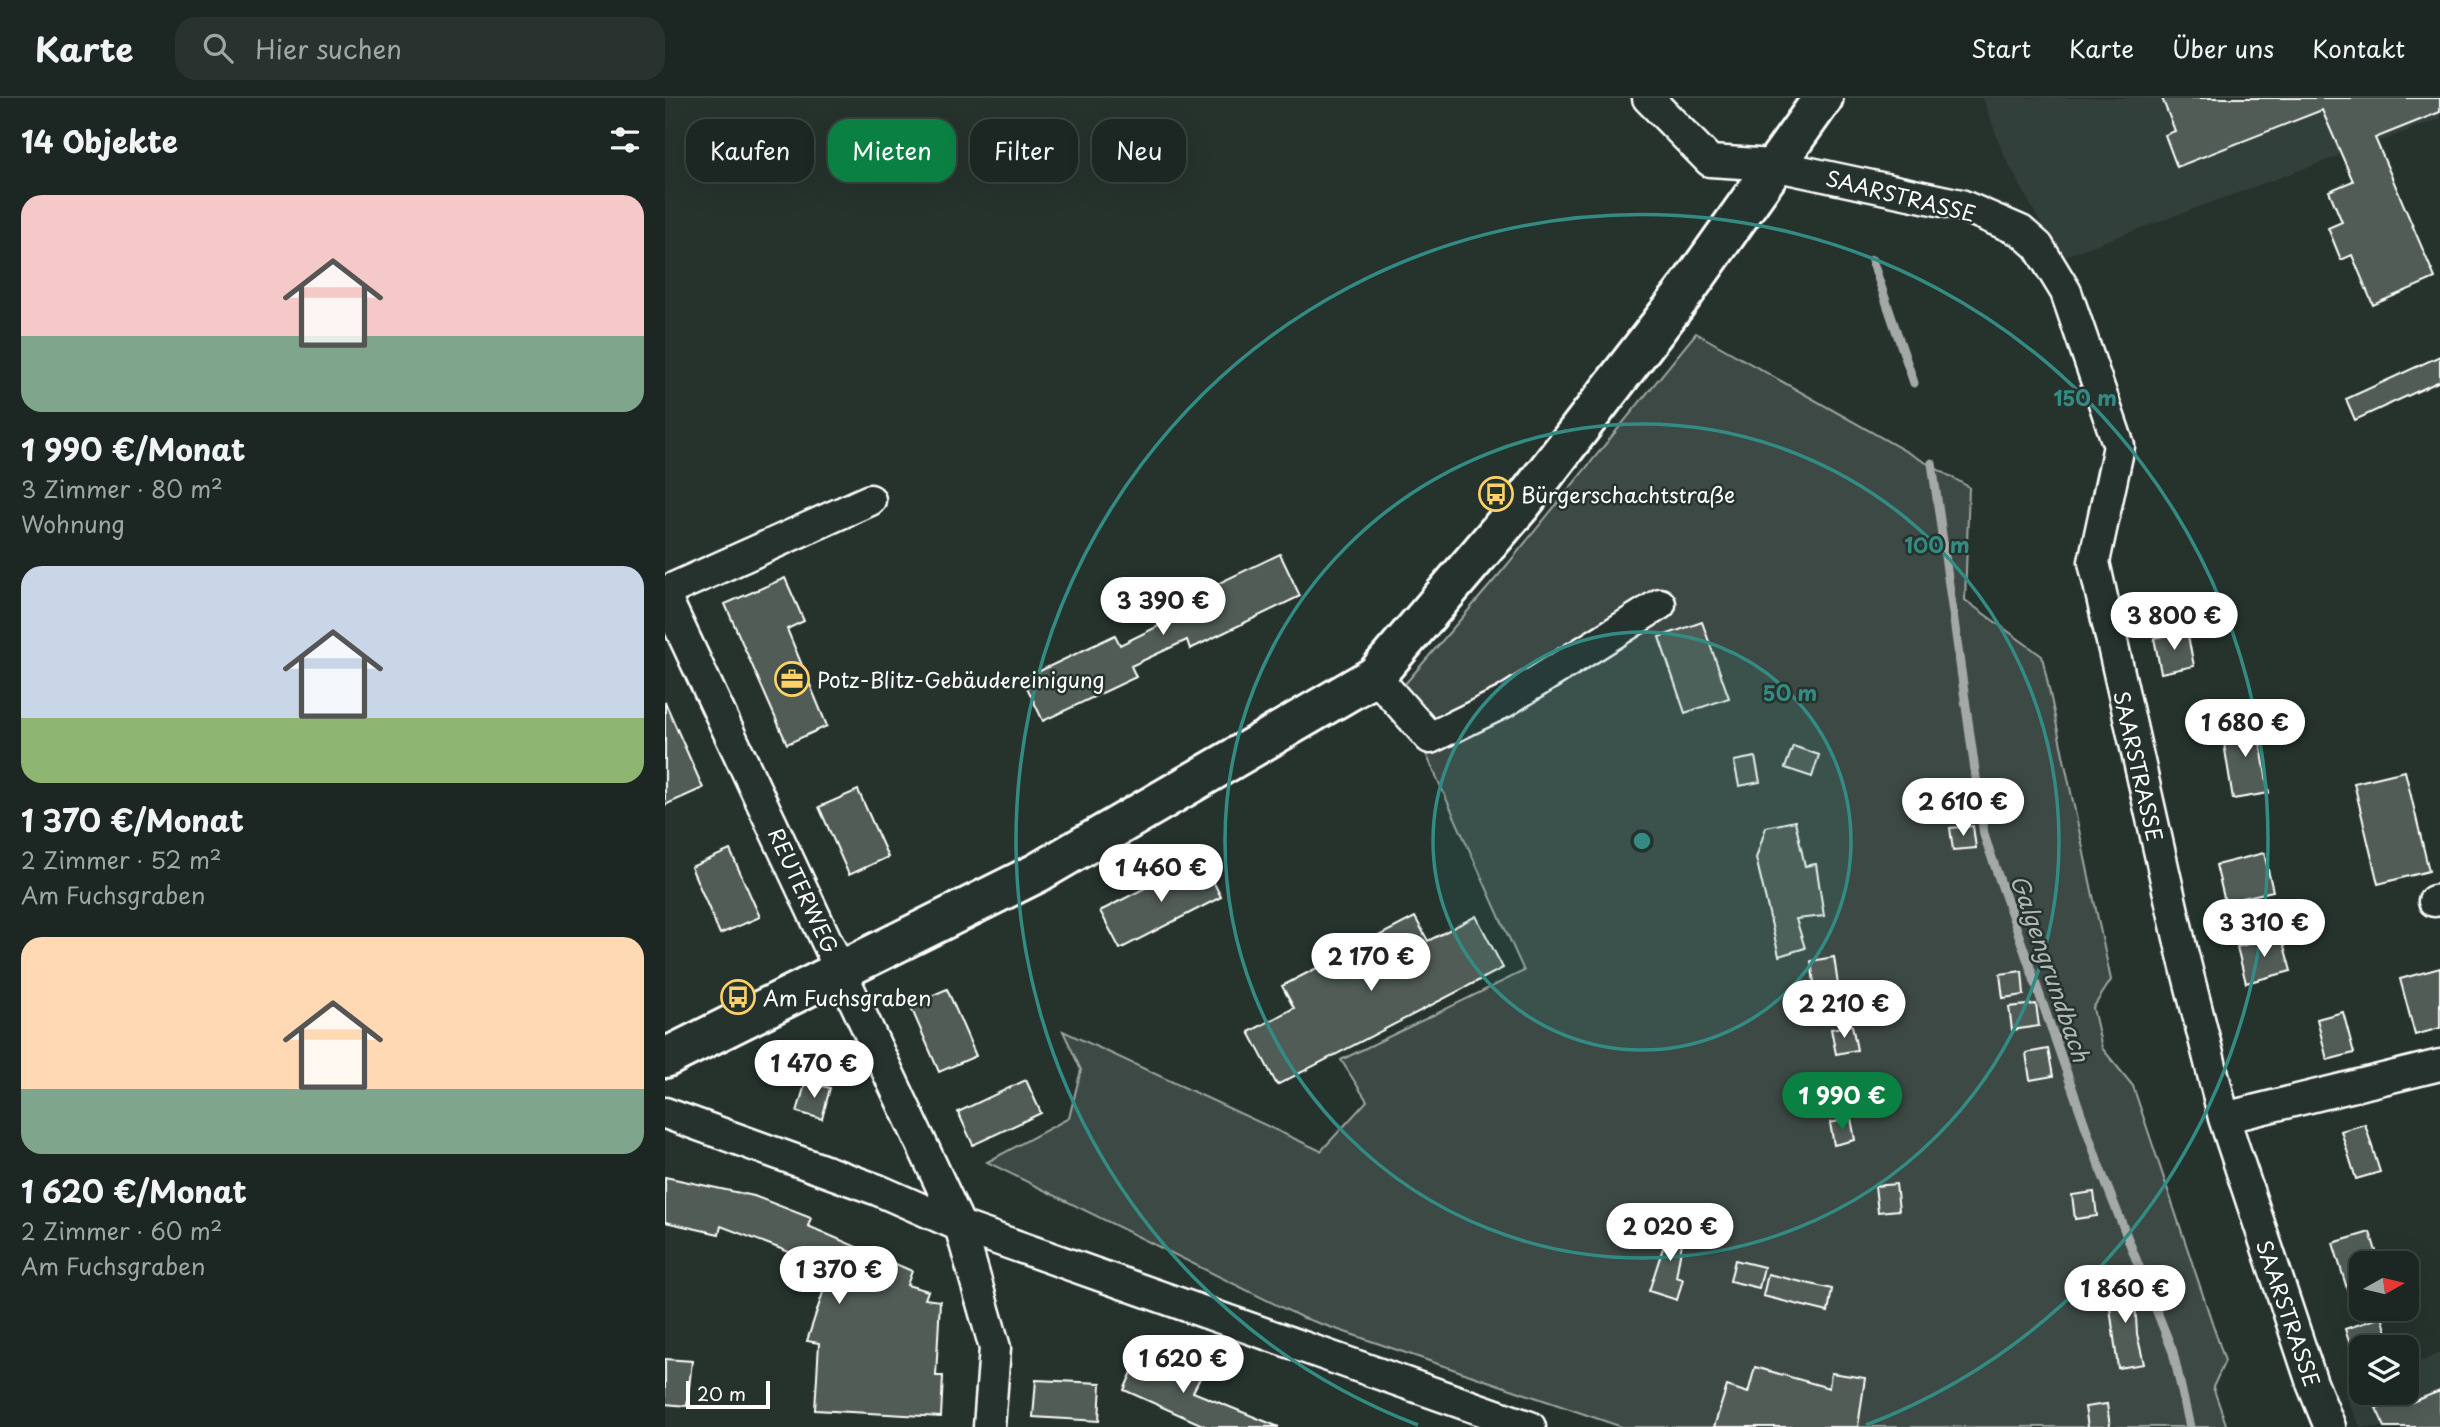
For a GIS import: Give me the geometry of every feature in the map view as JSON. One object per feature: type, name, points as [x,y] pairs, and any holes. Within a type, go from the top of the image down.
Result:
[{"type":"main road","points":[[665,1058],[1037,873],[1375,676],[1521,505],[1685,292],[1823,98]]},
{"type":"street","points":[[1648,98],[1710,161],[1773,165]]},
{"type":"street","name":"SAARSTRASSE","points":[[1773,165],[1961,205],[2021,231],[2038,246],[2066,292],[2119,446],[2094,562],[2181,947],[2224,1118],[2312,1383],[2330,1427]]},
{"type":"street","points":[[665,594],[870,500]]},
{"type":"street","name":"REUTERWEG","points":[[665,594],[960,1226],[995,1348],[989,1427]]},
{"type":"street","points":[[1375,676],[1430,738],[1504,702],[1660,604]]},
{"type":"street","points":[[2224,1118],[2440,1065]]},
{"type":"street","points":[[665,1113],[878,1190],[960,1226],[1530,1427]]},
{"type":"shaded area","points":[[1983,98],[2440,98],[2440,119],[2059,258],[2003,153]]},
{"type":"shaded area","points":[[1696,333],[1969,487],[1965,600],[2042,656],[2111,980],[2093,1008],[2102,1048],[2133,1086],[2225,1361],[2213,1387],[2227,1427],[1622,1427],[1301,1317],[987,1162],[1069,1118],[1081,1070],[1063,1031],[1321,1151],[1367,1101],[1341,1060],[1524,971],[1422,745],[1381,706],[1405,684],[1503,570]]},
{"type":"shaded area","points":[[2440,1353],[2440,1427],[2360,1427],[2350,1405],[2419,1405],[2419,1362]]},
{"type":"building","points":[[2162,98],[2440,98],[2440,112],[2375,138],[2435,278],[2373,305],[2352,255],[2341,260],[2328,228],[2342,222],[2329,191],[2353,181],[2322,110],[2177,167],[2165,135],[2175,131]]},
{"type":"building","points":[[2440,356],[2440,381],[2355,420],[2346,399]]},
{"type":"building","points":[[1280,554],[1300,596],[1190,649],[1187,640],[1131,666],[1136,677],[1043,721],[1023,679],[1115,635],[1120,645],[1179,616],[1173,605]]},
{"type":"building","points":[[785,578],[804,621],[787,629],[827,726],[787,744],[725,604]]},
{"type":"building","points":[[1702,622],[1729,698],[1685,713],[1659,637]]},
{"type":"building","points":[[2187,631],[2194,666],[2161,673],[2154,638]]},
{"type":"building","points":[[665,702],[703,788],[665,805]]},
{"type":"building","points":[[2256,718],[2269,793],[2233,799],[2221,725]]},
{"type":"building","points":[[1793,746],[1819,755],[1812,777],[1785,768]]},
{"type":"building","points":[[1755,757],[1760,782],[1739,786],[1734,761]]},
{"type":"building","points":[[2405,771],[2429,871],[2378,884],[2354,783]]},
{"type":"building","points":[[858,790],[888,857],[849,875],[819,807]]},
{"type":"building","points":[[1795,821],[1805,866],[1816,864],[1824,916],[1796,919],[1805,948],[1779,956],[1756,858],[1766,827]]},
{"type":"building","points":[[1973,826],[1976,848],[1953,850],[1950,828]]},
{"type":"building","points":[[730,850],[760,917],[720,934],[691,867]]},
{"type":"building","points":[[2264,853],[2273,891],[2225,902],[2216,865]]},
{"type":"building","points":[[1202,859],[1221,897],[1120,949],[1100,911]]},
{"type":"building","points":[[1476,916],[1503,968],[1277,1085],[1249,1032],[1294,1008],[1282,986],[1415,917],[1428,941]]},
{"type":"building","points":[[2281,935],[2291,971],[2246,983],[2237,947]]},
{"type":"building","points":[[1834,957],[1841,1006],[1818,1011],[1811,961]]},
{"type":"building","points":[[2440,968],[2440,1028],[2415,1035],[2400,979]]},
{"type":"building","points":[[2022,971],[2024,995],[2003,998],[2000,974]]},
{"type":"building","points":[[947,989],[976,1056],[939,1072],[910,1005]]},
{"type":"building","points":[[2036,1004],[2039,1026],[2012,1030],[2009,1007]]},
{"type":"building","points":[[2343,1012],[2354,1053],[2327,1060],[2317,1019]]},
{"type":"building","points":[[1852,1025],[1857,1050],[1836,1054],[1831,1029]]},
{"type":"building","points":[[2048,1049],[2053,1076],[2030,1080],[2026,1053]]},
{"type":"building","points":[[1026,1080],[1041,1113],[973,1145],[958,1112]]},
{"type":"building","points":[[806,1081],[830,1088],[822,1119],[797,1112]]},
{"type":"building","points":[[1851,1118],[1855,1140],[1834,1145],[1830,1123]]},
{"type":"building","points":[[2365,1124],[2380,1172],[2356,1179],[2341,1131]]},
{"type":"building","points":[[665,1177],[754,1196],[811,1218],[808,1226],[912,1271],[907,1285],[928,1291],[925,1299],[940,1301],[936,1376],[943,1376],[941,1417],[815,1410],[819,1343],[807,1341],[831,1268],[721,1226],[719,1234],[665,1222]]},
{"type":"building","points":[[1896,1184],[1899,1210],[1878,1212],[1875,1186]]},
{"type":"building","points":[[2094,1192],[2097,1216],[2075,1219],[2072,1195]]},
{"type":"building","points":[[1673,1217],[1686,1220],[1676,1277],[1683,1279],[1677,1300],[1649,1291]]},
{"type":"building","points":[[2370,1232],[2376,1251],[2349,1251],[2349,1295],[2333,1243]]},
{"type":"building","points":[[1735,1260],[1764,1267],[1759,1288],[1730,1281]]},
{"type":"building","points":[[1768,1274],[1832,1289],[1828,1312],[1763,1296]]},
{"type":"building","points":[[2134,1283],[2137,1334],[2144,1364],[2118,1368],[2107,1285]]},
{"type":"building","points":[[2370,1321],[2383,1321],[2388,1335],[2349,1335],[2349,1342],[2345,1329]]},
{"type":"building","points":[[1141,1352],[1200,1378],[1193,1392],[1279,1427],[1207,1427],[1124,1390]]},
{"type":"building","points":[[665,1359],[692,1361],[687,1406],[665,1404]]},
{"type":"building","points":[[1755,1367],[1829,1388],[1831,1373],[1865,1378],[1858,1427],[1714,1427],[1727,1386],[1748,1393]]},
{"type":"building","points":[[1036,1380],[1101,1383],[1099,1421],[1033,1417]]},
{"type":"building","points":[[2440,1391],[2440,1427],[2385,1427],[2376,1408],[2383,1405],[2419,1405],[2419,1399]]},
{"type":"building","points":[[2107,1404],[2110,1427],[2088,1427],[2085,1407]]},
{"type":"waterway","name":"Galgengrundbach","points":[[1872,260],[1914,383]]},
{"type":"waterway","name":"Galgengrundbach","points":[[1932,463],[1984,835],[2101,1171],[2173,1352],[2190,1427]]},
{"type":"place","name":"Bürgerschachtstraße","points":[[1496,494]]},
{"type":"place","name":"Potz-Blitz-Gebäudereinigung","points":[[792,679]]},
{"type":"place","name":"Am Fuchsgraben","points":[[738,997]]}]
